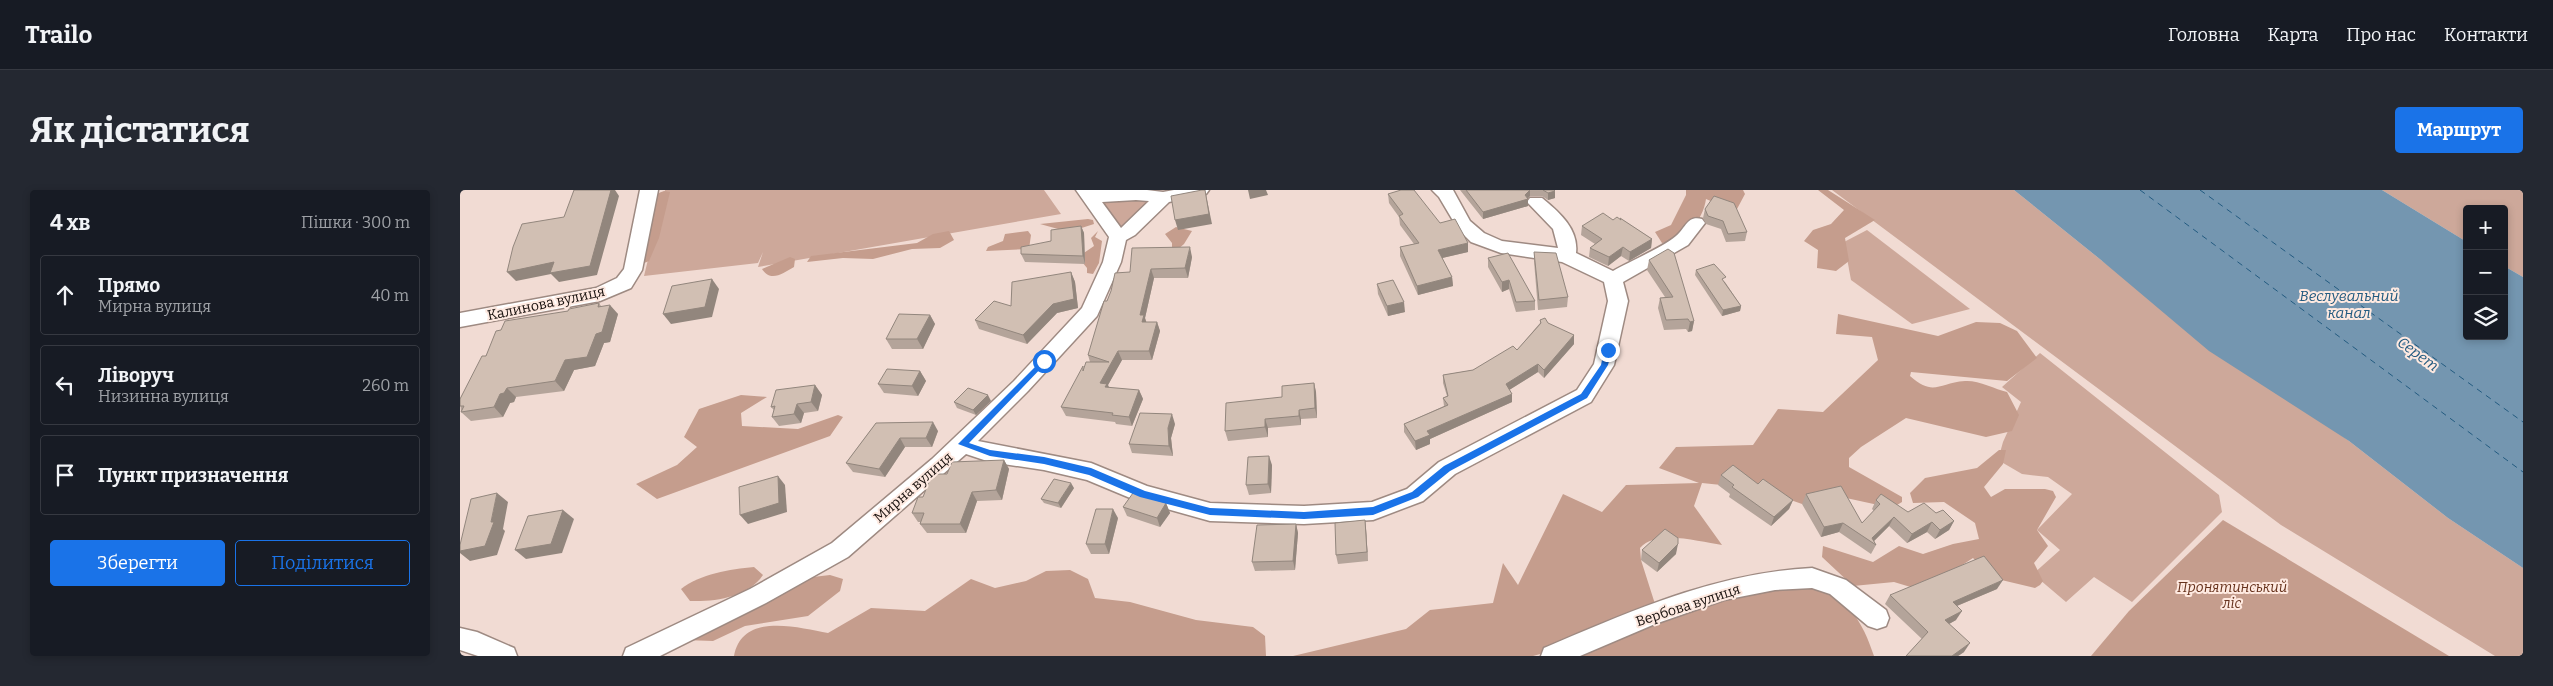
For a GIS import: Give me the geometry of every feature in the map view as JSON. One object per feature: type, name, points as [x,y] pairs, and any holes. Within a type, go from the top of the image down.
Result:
[{"type":"street","name":"Калинова вулиця","points":[[460,320],[600,294],[624,283],[633,270],[649,190]]},
{"type":"street","points":[[1088,194],[1150,195],[1163,198],[1200,190]]},
{"type":"street","points":[[962,444],[990,453],[1044,461],[1091,472],[1143,494],[1210,512],[1304,515],[1373,511],[1415,495],[1447,468],[1584,396],[1604,365],[1618,301],[1613,279],[1583,262],[1566,256],[1514,250],[1487,241],[1468,230],[1446,193],[1441,190]]},
{"type":"street","points":[[1088,194],[1118,237],[1129,231],[1163,198]]},
{"type":"street","points":[[1536,202],[1563,230],[1569,248],[1566,256]]},
{"type":"street","points":[[1613,279],[1682,240],[1696,223]]},
{"type":"street","name":"Мирна вулиця","points":[[635,656],[758,596],[840,550],[940,465],[1021,386],[1090,311],[1112,262],[1118,237]]},
{"type":"street","name":"Вербова вулиця","points":[[1553,656],[1649,615],[1724,590],[1774,580],[1812,578],[1838,587],[1876,618]]},
{"type":"street","points":[[460,639],[468,640],[505,656]]},
{"type":"shaded area","points":[[665,190],[1044,190],[1061,214],[758,267],[763,252],[758,263],[644,276]]},
{"type":"shaded area","points":[[1832,190],[2014,190],[2101,260],[2349,441],[2448,518],[2523,568],[2523,656],[2495,656],[2281,525]]},
{"type":"shaded area","points":[[2382,190],[2523,190],[2523,277],[2508,268],[2508,205],[2463,205],[2463,240]]},
{"type":"shaded area","points":[[1113,199],[1148,200],[1149,206],[1122,229],[1118,227],[1102,204]]},
{"type":"shaded area","points":[[1867,230],[1970,309],[1912,324],[1851,280],[1844,242]]},
{"type":"shaded area","points":[[2040,353],[2219,495],[2222,512],[2132,602],[2094,577],[2066,602],[2033,574],[2060,550],[2037,530],[2072,494],[2048,477],[2022,474],[1998,460],[2003,442],[2021,402],[2002,387]]},
{"type":"green space","points":[[1686,190],[1743,190],[1745,194],[1737,209],[1729,209],[1706,199],[1701,215],[1691,229],[1678,239],[1662,243],[1655,232],[1671,225],[1686,195]]},
{"type":"green space","points":[[1818,190],[1828,190],[1875,220],[1845,238],[1849,261],[1836,271],[1817,268],[1818,250],[1804,241],[1813,230],[1831,224],[1844,210]]},
{"type":"green space","points":[[664,191],[670,192],[659,238],[649,261],[642,264],[656,194]]},
{"type":"green space","points":[[1093,220],[1094,224],[1069,232],[1040,224]]},
{"type":"green space","points":[[1176,227],[1192,231],[1184,244],[1177,250],[1172,250],[1172,243],[1165,234]]},
{"type":"green space","points":[[949,231],[954,240],[940,248],[912,249],[873,259],[843,258],[807,262],[811,256],[917,243],[933,234]]},
{"type":"green space","points":[[1028,231],[1031,235],[1029,249],[986,251],[988,247],[1003,241],[1005,234]]},
{"type":"green space","points":[[1098,231],[1095,237],[1102,241],[1099,263],[1093,274],[1087,273],[1087,268],[1078,257],[1094,246],[1091,238]]},
{"type":"green space","points":[[790,257],[795,259],[794,267],[777,276],[769,275],[762,269]]},
{"type":"green space","points":[[1838,314],[1938,336],[1976,322],[2000,323],[2017,331],[2037,358],[2007,381],[1911,372],[1910,376],[1925,386],[1931,387],[1970,381],[2007,392],[2019,415],[2012,431],[1986,437],[1906,418],[1861,447],[1849,458],[1849,467],[1902,497],[1902,502],[1892,508],[1837,496],[1802,504],[1760,489],[1702,483],[1694,506],[1722,545],[1679,538],[1667,538],[1647,542],[1640,548],[1641,560],[1655,604],[1633,628],[1533,656],[1293,656],[1406,629],[1430,610],[1493,603],[1503,563],[1518,585],[1563,494],[1602,512],[1626,485],[1699,483],[1659,468],[1676,447],[1753,445],[1778,409],[1823,412],[1878,360],[1872,337],[1836,334]]},
{"type":"green space","points":[[741,395],[767,397],[741,413],[742,426],[798,429],[838,415],[843,417],[830,436],[657,499],[636,484],[677,465],[697,447],[684,437],[699,409]]},
{"type":"green space","points":[[1999,450],[2006,450],[2003,464],[1984,487],[1991,497],[2005,489],[2045,489],[2053,491],[2056,497],[2037,530],[2048,546],[2034,563],[2043,581],[2040,585],[2035,588],[1993,578],[1973,558],[1936,582],[1927,592],[1894,582],[1853,586],[1822,557],[1823,546],[1873,562],[1899,546],[1923,554],[1953,544],[1979,539],[1975,523],[1944,502],[1913,503],[1910,493],[1925,478],[1977,468]]},
{"type":"green space","name":"Пронятинський ліс","points":[[2223,520],[2449,656],[2091,656],[2129,611]]},
{"type":"green space","points":[[754,567],[763,575],[749,588],[730,597],[690,601],[681,589],[706,576],[735,569]]},
{"type":"green space","points":[[1070,570],[1088,579],[1095,598],[1130,602],[1196,620],[1253,627],[1265,636],[1266,656],[734,656],[739,642],[748,633],[759,628],[787,626],[828,633],[871,608],[925,611],[971,579],[995,588],[1026,581],[1046,571]]},
{"type":"green space","points":[[830,575],[843,579],[840,591],[808,616],[745,626],[713,641],[684,640],[727,610],[798,586],[813,577]]},
{"type":"green space","points":[[1813,586],[1836,598],[1852,613],[1859,622],[1874,656],[1572,656],[1660,620],[1720,601],[1781,589]]},
{"type":"water","name":"Веслувальний канал","points":[[2014,190],[2382,190],[2463,240],[2463,340],[2508,340],[2508,268],[2523,277],[2523,568],[2448,518],[2349,441],[2209,351]]},
{"type":"building","points":[[574,190],[611,190],[590,266],[550,273],[554,262],[507,272],[513,247],[522,224],[564,217]]},
{"type":"building","points":[[1205,190],[1209,214],[1175,220],[1171,196]]},
{"type":"building","points":[[1401,190],[1414,190],[1440,223],[1455,219],[1468,243],[1438,250],[1452,277],[1417,286],[1400,247],[1419,243],[1399,216],[1403,214],[1388,194]]},
{"type":"building","points":[[1466,190],[1530,190],[1525,195],[1528,199],[1483,212]]},
{"type":"building","points":[[1543,190],[1554,190],[1555,191],[1548,193]]},
{"type":"building","points":[[1714,196],[1734,203],[1747,232],[1728,234],[1723,221],[1708,216],[1705,209]]},
{"type":"building","points":[[1603,213],[1613,220],[1617,217],[1621,220],[1620,218],[1652,239],[1630,252],[1623,247],[1609,257],[1590,248],[1602,239],[1582,226]]},
{"type":"building","points":[[1081,226],[1083,256],[1021,254],[1021,247],[1051,241],[1051,230]]},
{"type":"building","points":[[1190,247],[1185,268],[1151,269],[1140,315],[1144,315],[1142,322],[1157,322],[1149,351],[1118,351],[1100,383],[1107,384],[1105,387],[1139,390],[1129,417],[1112,415],[1113,413],[1061,407],[1083,366],[1083,371],[1086,362],[1109,362],[1088,355],[1104,301],[1107,301],[1111,291],[1115,273],[1130,272],[1132,248]]},
{"type":"building","points":[[1668,249],[1674,253],[1694,321],[1690,322],[1688,319],[1666,320],[1660,298],[1673,297],[1649,260]]},
{"type":"building","points":[[1534,252],[1556,253],[1568,297],[1539,300]]},
{"type":"building","points":[[1508,253],[1535,301],[1516,302],[1509,280],[1502,282],[1488,258]]},
{"type":"building","points":[[1714,264],[1726,277],[1722,279],[1741,306],[1723,310],[1696,270]]},
{"type":"building","points":[[1071,272],[1074,299],[1053,304],[1023,335],[975,320],[994,301],[1011,306],[1012,282]]},
{"type":"building","points":[[712,279],[705,307],[663,314],[672,286]]},
{"type":"building","points":[[1393,280],[1404,302],[1387,306],[1377,284]]},
{"type":"building","points":[[599,303],[598,307],[610,305],[602,332],[596,334],[587,357],[565,360],[555,381],[507,388],[504,393],[500,394],[494,407],[461,412],[464,406],[460,406],[460,399],[482,356],[486,356],[496,331],[501,330],[505,321],[568,311],[569,309]]},
{"type":"building","points":[[899,314],[930,315],[917,339],[886,339]]},
{"type":"building","points":[[1545,318],[1548,323],[1574,335],[1544,370],[1538,364],[1506,384],[1512,394],[1427,431],[1430,435],[1415,441],[1404,424],[1448,405],[1443,398],[1448,396],[1443,375],[1473,370],[1513,346],[1517,350],[1541,323],[1540,320]]},
{"type":"building","points":[[887,369],[920,371],[912,386],[878,384]]},
{"type":"building","points":[[1314,383],[1315,408],[1299,410],[1299,416],[1265,419],[1265,427],[1225,431],[1226,403],[1282,397],[1282,386]]},
{"type":"building","points":[[815,385],[811,402],[797,404],[794,414],[772,417],[775,406],[771,407],[776,390]]},
{"type":"building","points":[[968,388],[988,395],[973,410],[954,402]]},
{"type":"building","points":[[1140,413],[1172,414],[1168,428],[1169,446],[1129,444]]},
{"type":"building","points":[[933,422],[926,438],[900,438],[879,469],[846,463],[876,423]]},
{"type":"building","points":[[1269,456],[1268,484],[1246,485],[1248,457]]},
{"type":"building","points":[[1004,460],[996,490],[972,492],[960,524],[920,524],[924,513],[912,513],[918,497],[923,497],[932,474],[947,474],[952,462]]},
{"type":"building","points":[[1733,465],[1758,484],[1763,479],[1793,500],[1774,517],[1732,487],[1734,485],[1721,475]]},
{"type":"building","points":[[778,476],[779,503],[740,515],[739,487]]},
{"type":"building","points":[[1054,479],[1071,483],[1058,503],[1041,499]]},
{"type":"building","points":[[1841,486],[1862,523],[1880,504],[1876,500],[1881,494],[1908,512],[1924,503],[1936,513],[1943,510],[1954,521],[1940,530],[1932,522],[1912,534],[1894,517],[1872,538],[1876,545],[1843,523],[1824,527],[1806,494]]},
{"type":"building","points":[[497,493],[491,522],[494,522],[485,546],[460,551],[471,499]]},
{"type":"building","points":[[1133,493],[1166,503],[1157,518],[1123,507]]},
{"type":"building","points":[[1096,509],[1113,509],[1105,544],[1086,544]]},
{"type":"building","points":[[563,510],[551,544],[515,550],[528,516]]},
{"type":"building","points":[[1365,520],[1367,552],[1336,555],[1335,523]]},
{"type":"building","points":[[1296,524],[1293,561],[1252,562],[1257,525]]},
{"type":"building","points":[[1665,529],[1678,538],[1678,544],[1659,563],[1642,550]]},
{"type":"building","points":[[1984,556],[2003,580],[1953,602],[1962,611],[1945,620],[1970,643],[1952,656],[1906,656],[1928,632],[1890,595]]},
{"type":"ferry route","points":[[2140,190],[2523,472]]},
{"type":"ferry route","points":[[2200,190],[2523,422]]},
{"type":"route","points":[[1044,361],[962,444],[990,453],[1044,461],[1091,472],[1143,494],[1210,512],[1304,515],[1373,511],[1415,495],[1447,468],[1584,396],[1604,365],[1608,350]]},
{"type":"water label","name":"Серет","points":[[2418,354]]}]
